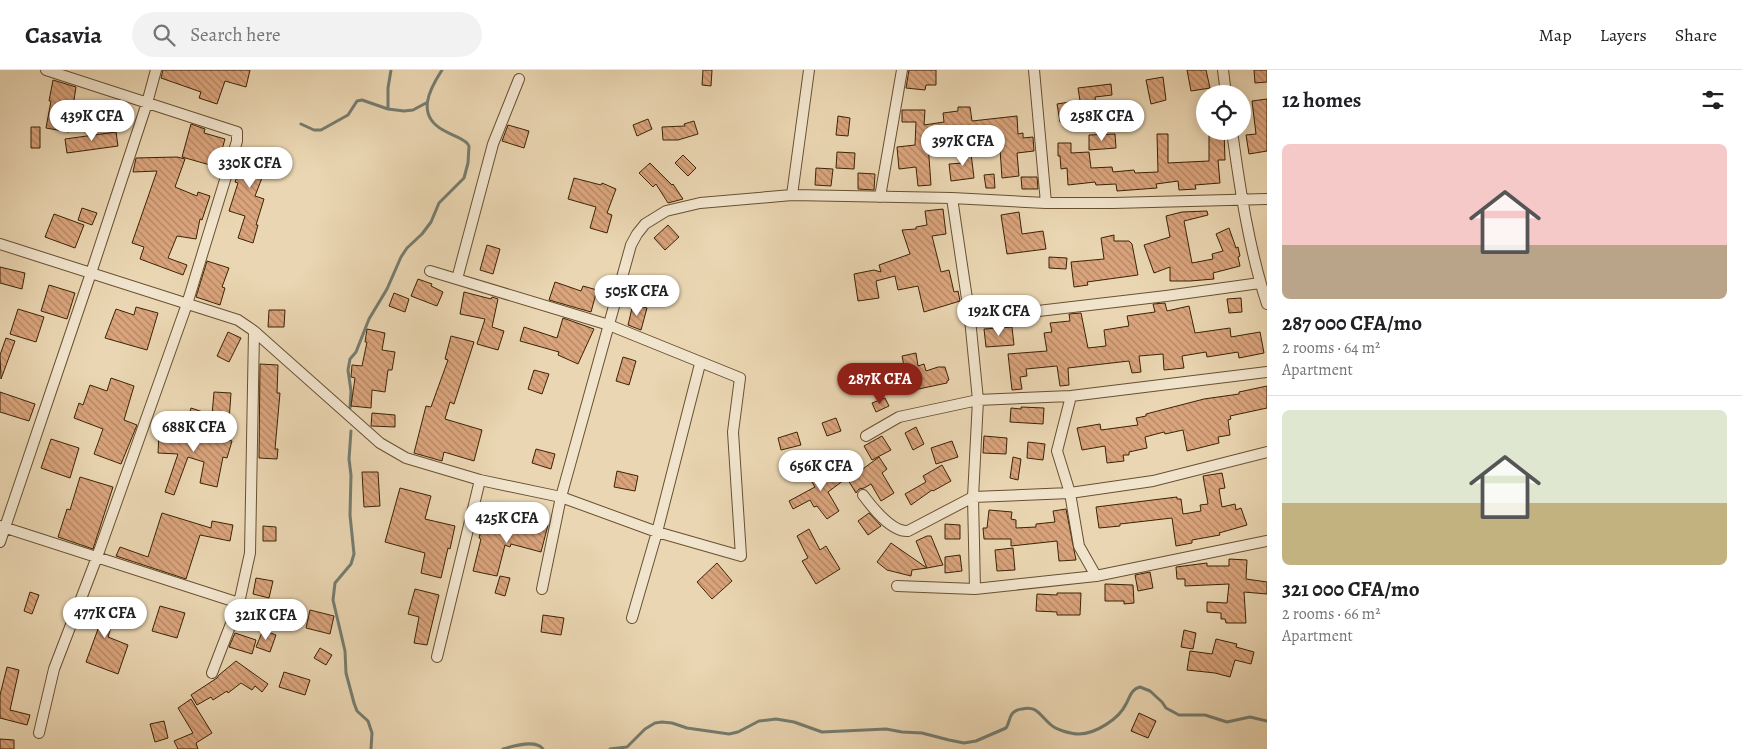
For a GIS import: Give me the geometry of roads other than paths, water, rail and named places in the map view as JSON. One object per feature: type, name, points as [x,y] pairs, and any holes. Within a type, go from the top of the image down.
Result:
[{"type":"street","points":[[39,733],[54,669],[97,557],[187,304],[237,141],[237,132],[46,70]]},
{"type":"street","points":[[0,542],[2,527],[92,273],[156,70]]},
{"type":"street","points":[[792,195],[809,70]]},
{"type":"street","points":[[880,197],[902,70]]},
{"type":"street","points":[[1034,70],[1046,203]]},
{"type":"street","points":[[1222,70],[1224,85]]},
{"type":"street","points":[[457,279],[493,144],[519,79]]},
{"type":"street","points":[[1233,140],[1242,198],[1260,283],[1267,304]]},
{"type":"street","points":[[542,589],[561,497],[631,246],[637,234],[656,216],[666,211],[700,203],[792,195],[952,198],[1046,203],[1113,203],[1267,198]]},
{"type":"street","points":[[952,198],[970,319],[978,400],[973,497],[975,589]]},
{"type":"street","points":[[0,244],[238,320],[254,331],[380,443],[406,458],[480,480],[561,497],[657,532],[741,556],[733,432],[740,378],[700,364],[609,325],[430,271]]},
{"type":"street","points":[[970,319],[1260,283]]},
{"type":"street","points":[[212,672],[239,603],[250,553],[254,331]]},
{"type":"street","points":[[632,618],[657,532],[700,364]]},
{"type":"street","points":[[866,436],[899,416],[978,400],[1071,396],[1267,372]]},
{"type":"street","points":[[1071,396],[1057,451],[1070,494],[1079,546],[1096,576]]},
{"type":"street","points":[[862,495],[884,519],[903,531],[911,529],[973,497],[1070,494],[1153,481],[1267,452]]},
{"type":"street","points":[[437,657],[480,480]]},
{"type":"street","points":[[2,527],[239,603]]},
{"type":"street","points":[[897,586],[975,589],[1096,576],[1267,541]]},
{"type":"waterway","points":[[388,109],[388,88],[391,70]]},
{"type":"waterway","points":[[350,408],[351,391],[348,370],[350,359],[356,352],[369,319],[387,289],[407,248],[422,234],[431,222],[439,203],[464,178],[468,163],[469,146],[435,124],[427,110],[429,94],[442,70]]},
{"type":"waterway","points":[[301,124],[314,130],[321,130],[348,115],[357,101],[362,100],[388,109],[404,111],[413,110],[426,103]]},
{"type":"waterway","points":[[351,431],[349,459],[351,475],[350,515],[354,554],[351,564],[335,583],[333,600],[345,651],[346,673],[357,711],[368,721],[372,733],[371,749]]},
{"type":"waterway","points":[[610,749],[627,747],[645,729],[655,723],[672,723],[687,728],[729,734],[738,732],[759,721],[776,719],[794,722],[822,732],[886,729],[922,733],[964,743],[976,741],[1006,728],[1013,713],[1027,708],[1035,710],[1060,730],[1076,734],[1085,733],[1106,725],[1118,715],[1123,710],[1133,691],[1140,687],[1150,691],[1166,708],[1179,715],[1205,715],[1227,722],[1250,717],[1267,721]]},
{"type":"waterway","points":[[503,749],[530,744],[535,744],[543,749]]}]
